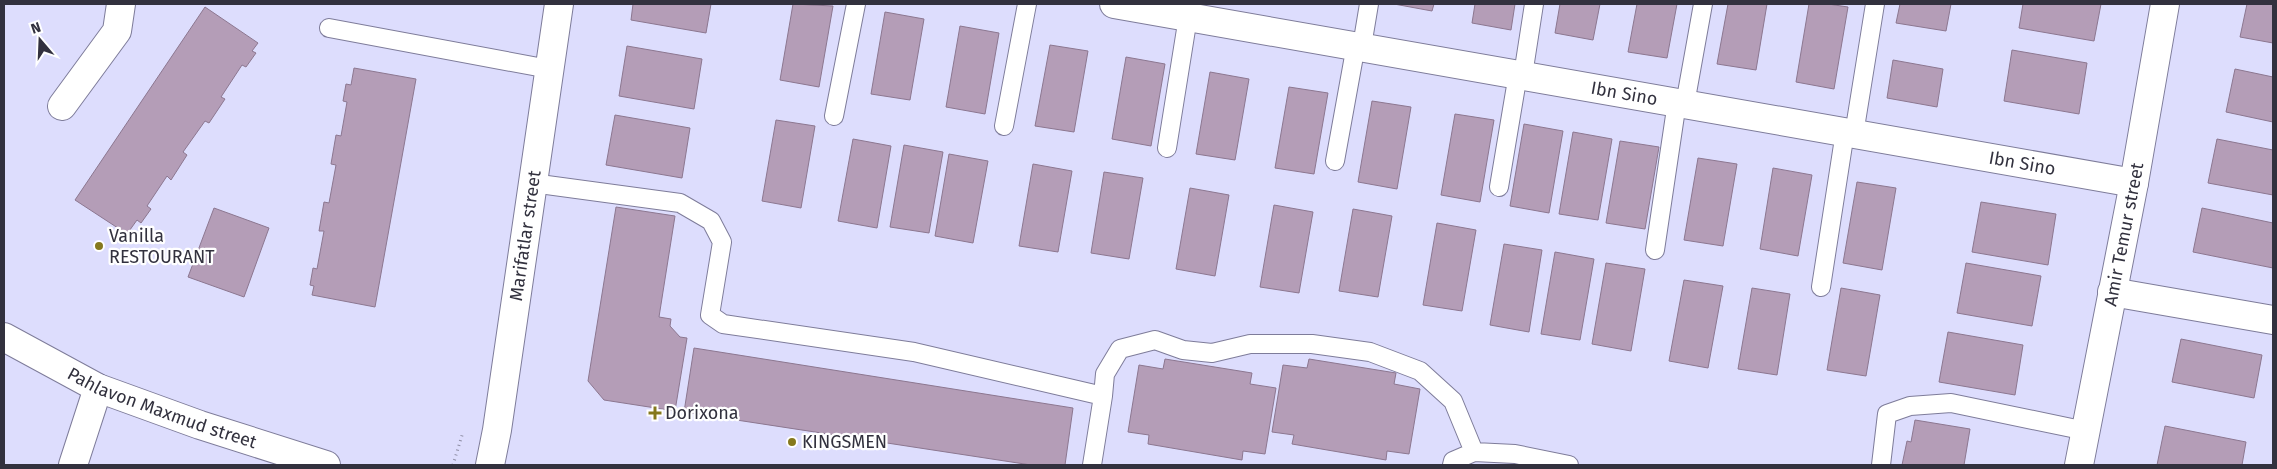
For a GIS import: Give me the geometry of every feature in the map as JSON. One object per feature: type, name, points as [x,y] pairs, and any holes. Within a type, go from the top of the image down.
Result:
[{"type":"street","points":[[62,106],[117,31],[121,4]]},
{"type":"street","name":"Marifatlar street","points":[[490,465],[559,4]]},
{"type":"street","name":"Ibn Sino","points":[[1114,4],[1193,13],[1359,46],[2134,183]]},
{"type":"street","name":"Amir Temur street","points":[[2079,465],[2134,183],[2165,4]]},
{"type":"street","points":[[2112,292],[2273,320]]},
{"type":"street","name":"Pahlavon Maxmud street","points":[[4,337],[98,388],[200,425],[326,465]]},
{"type":"street","points":[[73,465],[98,388]]},
{"type":"lane","points":[[834,116],[856,4]]},
{"type":"lane","points":[[1004,126],[1027,4]]},
{"type":"lane","points":[[1335,161],[1369,4]]},
{"type":"lane","points":[[1499,187],[1534,4]]},
{"type":"lane","points":[[1655,250],[1681,103],[1702,4]]},
{"type":"lane","points":[[1821,287],[1875,4]]},
{"type":"lane","points":[[1167,148],[1193,13]]},
{"type":"lane","points":[[329,28],[549,69]]},
{"type":"lane","points":[[532,183],[680,203],[711,221],[722,242],[710,315],[723,324],[914,352],[1103,396]]},
{"type":"lane","points":[[1092,465],[1105,374],[1120,349],[1155,340],[1183,350],[1212,354],[1250,344],[1312,344],[1370,352],[1420,371],[1453,400],[1474,452]]},
{"type":"lane","points":[[1881,465],[1887,414],[1910,406],[1951,403],[2086,431]]},
{"type":"lane","points":[[1452,465],[1453,461],[1474,452],[1515,454],[1570,465]]},
{"type":"path","points":[[453,465],[466,424]]},
{"type":"building","points":[[633,4],[711,4],[706,33],[631,20]]},
{"type":"building","points":[[793,4],[833,6],[819,87],[780,80]]},
{"type":"building","points":[[1394,4],[1434,4],[1432,11]]},
{"type":"building","points":[[1475,4],[1515,4],[1511,30],[1472,23]]},
{"type":"building","points":[[1560,4],[1600,4],[1593,40],[1555,33]]},
{"type":"building","points":[[1637,4],[1677,4],[1667,58],[1628,52]]},
{"type":"building","points":[[1728,4],[1767,4],[1756,70],[1717,64]]},
{"type":"building","points":[[1809,4],[1848,7],[1834,89],[1796,82]]},
{"type":"building","points":[[1900,4],[1951,4],[1946,31],[1896,23]]},
{"type":"building","points":[[2023,4],[2101,4],[2094,41],[2019,28]]},
{"type":"building","points":[[2247,4],[2273,4],[2273,43],[2240,37]]},
{"type":"building","points":[[205,7],[258,43],[252,51],[256,53],[246,67],[242,65],[221,97],[225,99],[209,123],[205,121],[183,152],[187,155],[171,180],[167,176],[147,206],[151,209],[141,223],[137,220],[127,234],[75,200]]},
{"type":"building","points":[[885,12],[924,19],[910,100],[871,94]]},
{"type":"building","points":[[960,26],[999,33],[985,114],[946,107]]},
{"type":"building","points":[[1050,45],[1088,51],[1074,132],[1035,126]]},
{"type":"building","points":[[627,46],[702,59],[694,109],[619,96]]},
{"type":"building","points":[[2012,50],[2087,63],[2079,114],[2004,101]]},
{"type":"building","points":[[1126,57],[1165,64],[1151,146],[1112,139]]},
{"type":"building","points":[[1893,60],[1943,69],[1937,107],[1887,98]]},
{"type":"building","points":[[354,68],[416,79],[375,307],[312,295],[314,286],[310,285],[313,268],[317,269],[324,231],[319,231],[324,202],[329,203],[336,165],[331,164],[336,135],[341,136],[347,102],[343,101],[346,84],[351,85]]},
{"type":"building","points":[[2235,69],[2273,77],[2273,122],[2226,112]]},
{"type":"building","points":[[1210,72],[1249,79],[1235,160],[1196,154]]},
{"type":"building","points":[[1289,87],[1328,93],[1314,174],[1275,168]]},
{"type":"building","points":[[1372,101],[1411,107],[1397,189],[1358,182]]},
{"type":"building","points":[[1455,114],[1494,120],[1480,202],[1441,195]]},
{"type":"building","points":[[615,115],[690,128],[682,178],[606,165]]},
{"type":"building","points":[[776,120],[815,126],[801,208],[762,201]]},
{"type":"building","points":[[1524,124],[1563,131],[1549,213],[1510,206]]},
{"type":"building","points":[[1573,132],[1612,139],[1598,220],[1559,214]]},
{"type":"building","points":[[853,139],[891,146],[877,228],[838,221]]},
{"type":"building","points":[[2217,139],[2273,150],[2273,195],[2208,183]]},
{"type":"building","points":[[1620,141],[1659,147],[1645,229],[1606,223]]},
{"type":"building","points":[[904,145],[943,152],[929,233],[890,227]]},
{"type":"building","points":[[949,154],[988,161],[973,243],[935,236]]},
{"type":"building","points":[[1698,158],[1737,164],[1723,246],[1684,240]]},
{"type":"building","points":[[1033,164],[1072,171],[1058,252],[1019,246]]},
{"type":"building","points":[[1773,168],[1812,175],[1798,256],[1760,249]]},
{"type":"building","points":[[1104,172],[1143,178],[1129,259],[1091,253]]},
{"type":"building","points":[[1857,182],[1896,188],[1882,270],[1843,263]]},
{"type":"building","points":[[1190,188],[1229,195],[1215,276],[1176,269]]},
{"type":"building","points":[[1981,202],[2056,214],[2048,265],[1972,252]]},
{"type":"building","points":[[1274,205],[1313,212],[1299,293],[1260,287]]},
{"type":"building","points":[[616,207],[675,216],[659,317],[671,319],[670,326],[680,337],[687,338],[675,411],[604,400],[588,381]]},
{"type":"building","points":[[214,208],[269,228],[244,297],[188,277]]},
{"type":"building","points":[[2202,208],[2273,223],[2273,268],[2193,252]]},
{"type":"building","points":[[1353,209],[1392,216],[1378,297],[1339,291]]},
{"type":"building","points":[[1437,223],[1476,230],[1462,311],[1423,305]]},
{"type":"building","points":[[1504,244],[1542,250],[1529,332],[1490,325]]},
{"type":"building","points":[[1555,252],[1594,259],[1580,340],[1541,334]]},
{"type":"building","points":[[1606,263],[1645,269],[1631,351],[1592,344]]},
{"type":"building","points":[[1966,263],[2041,276],[2032,326],[1957,313]]},
{"type":"building","points":[[1684,280],[1723,286],[1708,368],[1669,361]]},
{"type":"building","points":[[1752,288],[1790,294],[1777,375],[1738,369]]},
{"type":"building","points":[[1841,288],[1880,295],[1866,376],[1827,370]]},
{"type":"building","points":[[1948,332],[2023,345],[2015,395],[1939,382]]},
{"type":"building","points":[[2181,339],[2262,355],[2254,398],[2172,382]]},
{"type":"building","points":[[694,348],[1073,408],[1065,465],[1031,465],[684,412]]},
{"type":"building","points":[[1165,359],[1252,373],[1250,384],[1276,388],[1265,454],[1243,451],[1242,460],[1148,444],[1149,435],[1128,432],[1139,365],[1163,369]]},
{"type":"building","points":[[1309,359],[1396,373],[1394,384],[1420,389],[1409,454],[1387,451],[1386,460],[1292,444],[1294,435],[1272,432],[1283,365],[1307,368]]},
{"type":"building","points":[[1915,420],[1970,429],[1964,465],[1902,465],[1907,441],[1911,442]]},
{"type":"building","points":[[2165,426],[2246,442],[2242,465],[2157,465]]},
{"type":"place","name":"Vanilla RESTOURANT","points":[[99,246]]},
{"type":"place","name":"Dorixona","points":[[655,413]]},
{"type":"place","name":"KINGSMEN","points":[[792,442]]}]
